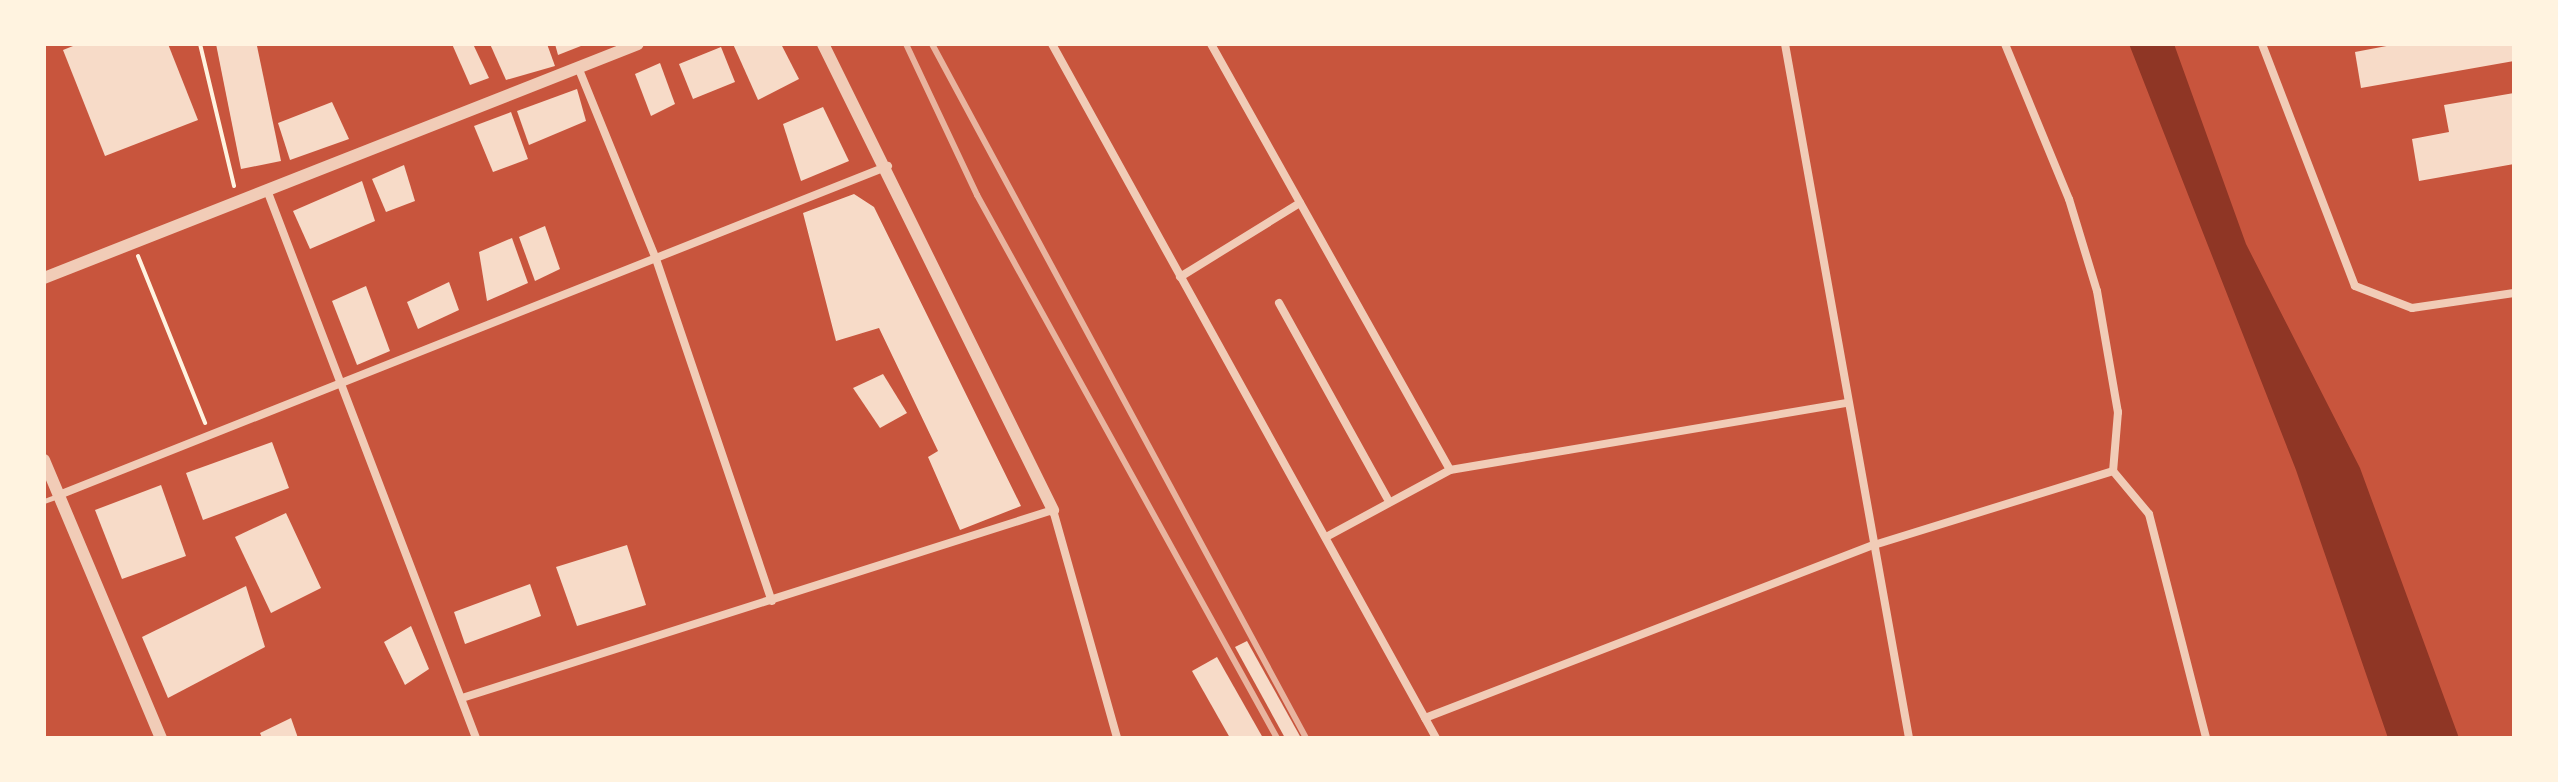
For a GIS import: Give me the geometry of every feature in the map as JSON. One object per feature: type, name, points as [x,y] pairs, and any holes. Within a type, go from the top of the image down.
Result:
[{"type":"street","points":[[44,278],[638,44]]},
{"type":"street","points":[[823,44],[889,166],[1053,510],[1117,738]]},
{"type":"street","points":[[1052,44],[1328,536],[1436,738]]},
{"type":"street","points":[[1211,44],[1450,470]]},
{"type":"street","points":[[1785,44],[1909,738]]},
{"type":"street","points":[[2005,44],[2069,199],[2097,291],[2118,412],[2113,471],[2149,514],[2206,738]]},
{"type":"street","points":[[2262,44],[2355,286],[2412,308],[2514,293]]},
{"type":"street","points":[[578,67],[656,259],[772,601]]},
{"type":"street","points":[[59,495],[889,166]]},
{"type":"street","points":[[267,190],[476,738]]},
{"type":"street","points":[[1180,277],[1300,203]]},
{"type":"street","points":[[1279,303],[1387,498]]},
{"type":"street","points":[[1328,536],[1387,498],[1450,470],[1848,403]]},
{"type":"street","points":[[44,460],[161,738]]},
{"type":"street","points":[[1425,718],[1874,545],[2113,471]]},
{"type":"street","points":[[462,698],[1053,510]]},
{"type":"lane","points":[[44,501],[59,495]]},
{"type":"path","points":[[200,44],[237,201]]},
{"type":"path","points":[[133,243],[210,435]]},
{"type":"shaded area","points":[[2129,44],[2174,44],[2246,244],[2360,468],[2459,738],[2388,738],[2296,470]]},
{"type":"building","points":[[78,44],[168,44],[198,120],[105,156],[63,50]]},
{"type":"building","points":[[216,44],[257,46],[281,161],[241,169]]},
{"type":"building","points":[[452,44],[473,44],[489,78],[470,85]]},
{"type":"building","points":[[490,44],[547,44],[555,66],[506,80]]},
{"type":"building","points":[[555,44],[586,44],[558,55]]},
{"type":"building","points":[[733,44],[781,44],[799,79],[758,100]]},
{"type":"building","points":[[2397,44],[2514,44],[2514,61],[2361,88],[2355,52]]},
{"type":"building","points":[[721,47],[735,82],[693,99],[679,64]]},
{"type":"building","points":[[660,63],[675,104],[651,116],[635,74]]},
{"type":"building","points":[[577,89],[586,121],[529,145],[517,111]]},
{"type":"building","points":[[2514,93],[2514,164],[2419,181],[2412,139],[2449,132],[2444,105]]},
{"type":"building","points":[[332,102],[349,139],[290,160],[278,123]]},
{"type":"building","points":[[823,107],[849,161],[801,181],[783,124]]},
{"type":"building","points":[[511,112],[528,159],[493,172],[474,126]]},
{"type":"building","points":[[404,165],[415,201],[386,212],[372,179]]},
{"type":"building","points":[[362,181],[375,221],[310,249],[293,211]]},
{"type":"building","points":[[854,194],[874,207],[1021,506],[960,530],[928,457],[938,451],[879,328],[836,341],[803,213]]},
{"type":"building","points":[[545,226],[560,269],[535,281],[519,237]]},
{"type":"building","points":[[512,238],[528,283],[487,301],[479,252]]},
{"type":"building","points":[[449,282],[459,310],[418,329],[407,302]]},
{"type":"building","points":[[366,286],[390,351],[357,365],[332,301]]},
{"type":"building","points":[[883,374],[907,413],[880,428],[853,388]]},
{"type":"building","points":[[272,442],[289,488],[203,520],[186,473]]},
{"type":"building","points":[[161,485],[186,556],[122,579],[95,510]]},
{"type":"building","points":[[286,513],[321,588],[271,613],[235,537]]},
{"type":"building","points":[[627,545],[646,605],[577,626],[556,567]]},
{"type":"building","points":[[530,584],[541,616],[465,644],[454,612]]},
{"type":"building","points":[[246,586],[265,647],[168,698],[142,637]]},
{"type":"building","points":[[411,626],[429,669],[405,685],[384,642]]},
{"type":"building","points":[[1247,641],[1301,738],[1285,738],[1235,647]]},
{"type":"building","points":[[1217,657],[1263,738],[1230,738],[1192,671]]},
{"type":"building","points":[[291,718],[298,738],[262,738],[260,733]]},
{"type":"railway","points":[[906,44],[977,195],[1277,738]]},
{"type":"railway","points":[[932,44],[1306,738]]}]
